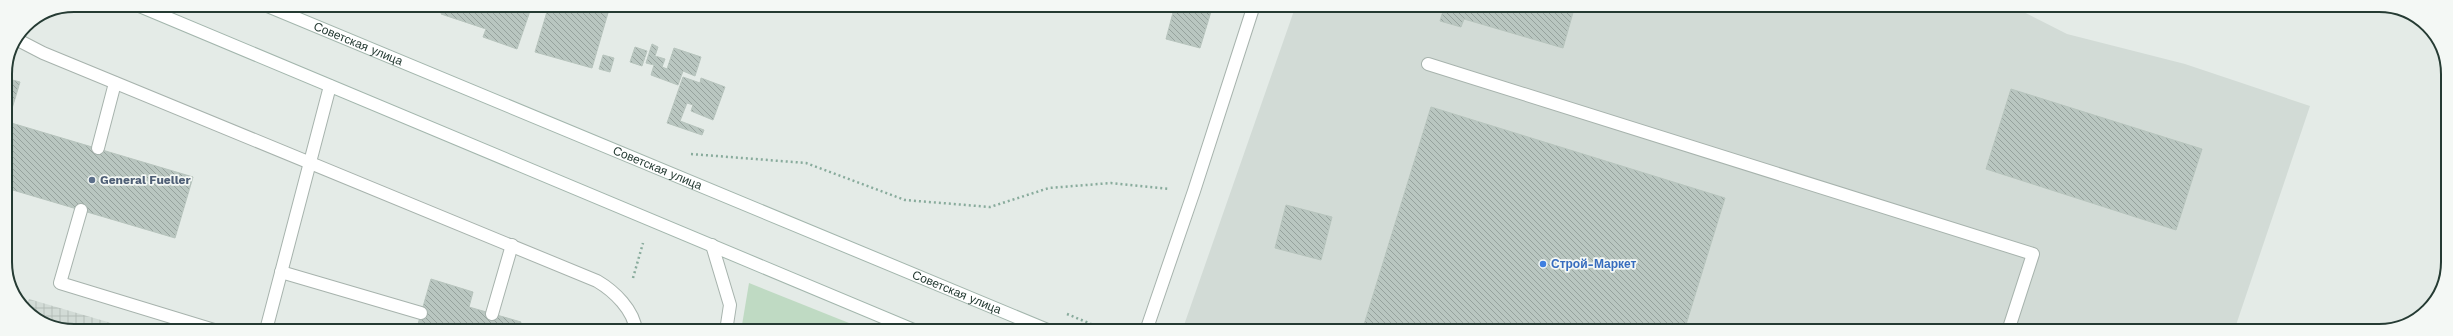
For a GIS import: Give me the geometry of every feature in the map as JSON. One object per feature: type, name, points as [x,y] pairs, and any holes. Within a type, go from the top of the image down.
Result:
[{"type":"main road","points":[[154,12],[900,324]]},
{"type":"main road","name":"Советская улица","points":[[282,12],[1033,324]]},
{"type":"main road","points":[[1148,324],[1194,191],[1252,12]]},
{"type":"main road","points":[[22,42],[42,53],[597,281],[611,289],[625,305],[633,324]]},
{"type":"main road","points":[[1428,64],[2033,254],[2010,324]]},
{"type":"main road","points":[[98,148],[115,83]]},
{"type":"main road","points":[[268,324],[330,86]]},
{"type":"main road","points":[[80,210],[60,283],[194,324]]},
{"type":"main road","points":[[712,245],[730,304],[727,324]]},
{"type":"main road","points":[[492,314],[512,246]]},
{"type":"main road","points":[[281,272],[421,313]]},
{"type":"path","points":[[687,154],[806,163],[905,200],[990,207],[1049,188],[1104,184],[1194,191]]},
{"type":"path","points":[[625,305],[650,219]]},
{"type":"shaded area","points":[[1294,12],[2024,12],[2067,34],[2185,64],[2310,106],[2236,324],[1184,324]]},
{"type":"shaded area","points":[[29,299],[114,324],[74,324],[58,322],[47,318],[28,303]]},
{"type":"green space","points":[[749,283],[852,324],[742,324]]},
{"type":"building","points":[[442,12],[530,12],[517,49],[483,37],[486,29],[441,14]]},
{"type":"building","points":[[547,12],[608,12],[592,68],[535,52]]},
{"type":"building","points":[[1173,12],[1211,12],[1200,48],[1166,39]]},
{"type":"building","points":[[1443,12],[1573,12],[1563,48],[1464,19],[1461,27],[1440,21]]},
{"type":"building","points":[[652,44],[658,47],[655,56],[665,59],[662,67],[667,69],[674,48],[701,57],[695,76],[683,71],[678,85],[651,75],[654,65],[646,63]]},
{"type":"building","points":[[635,47],[647,51],[642,66],[630,62]]},
{"type":"building","points":[[603,55],[614,58],[610,72],[599,69]]},
{"type":"building","points":[[683,77],[700,83],[701,78],[725,87],[713,120],[691,111],[693,105],[687,103],[680,121],[704,130],[702,135],[667,123]]},
{"type":"building","points":[[12,80],[20,82],[12,109]]},
{"type":"building","points":[[2011,89],[2202,149],[2176,230],[1986,169]]},
{"type":"building","name":"Строй-Маркет","points":[[1431,107],[1725,198],[1686,324],[1364,324]]},
{"type":"building","points":[[12,123],[193,177],[175,238],[12,190]]},
{"type":"building","points":[[1286,205],[1332,217],[1321,260],[1275,248]]},
{"type":"building","points":[[431,279],[473,292],[469,307],[521,322],[520,324],[418,324]]},
{"type":"place","name":"General Fueller","points":[[92,180]]},
{"type":"place","name":"Строй-Маркет","points":[[1543,264]]}]
